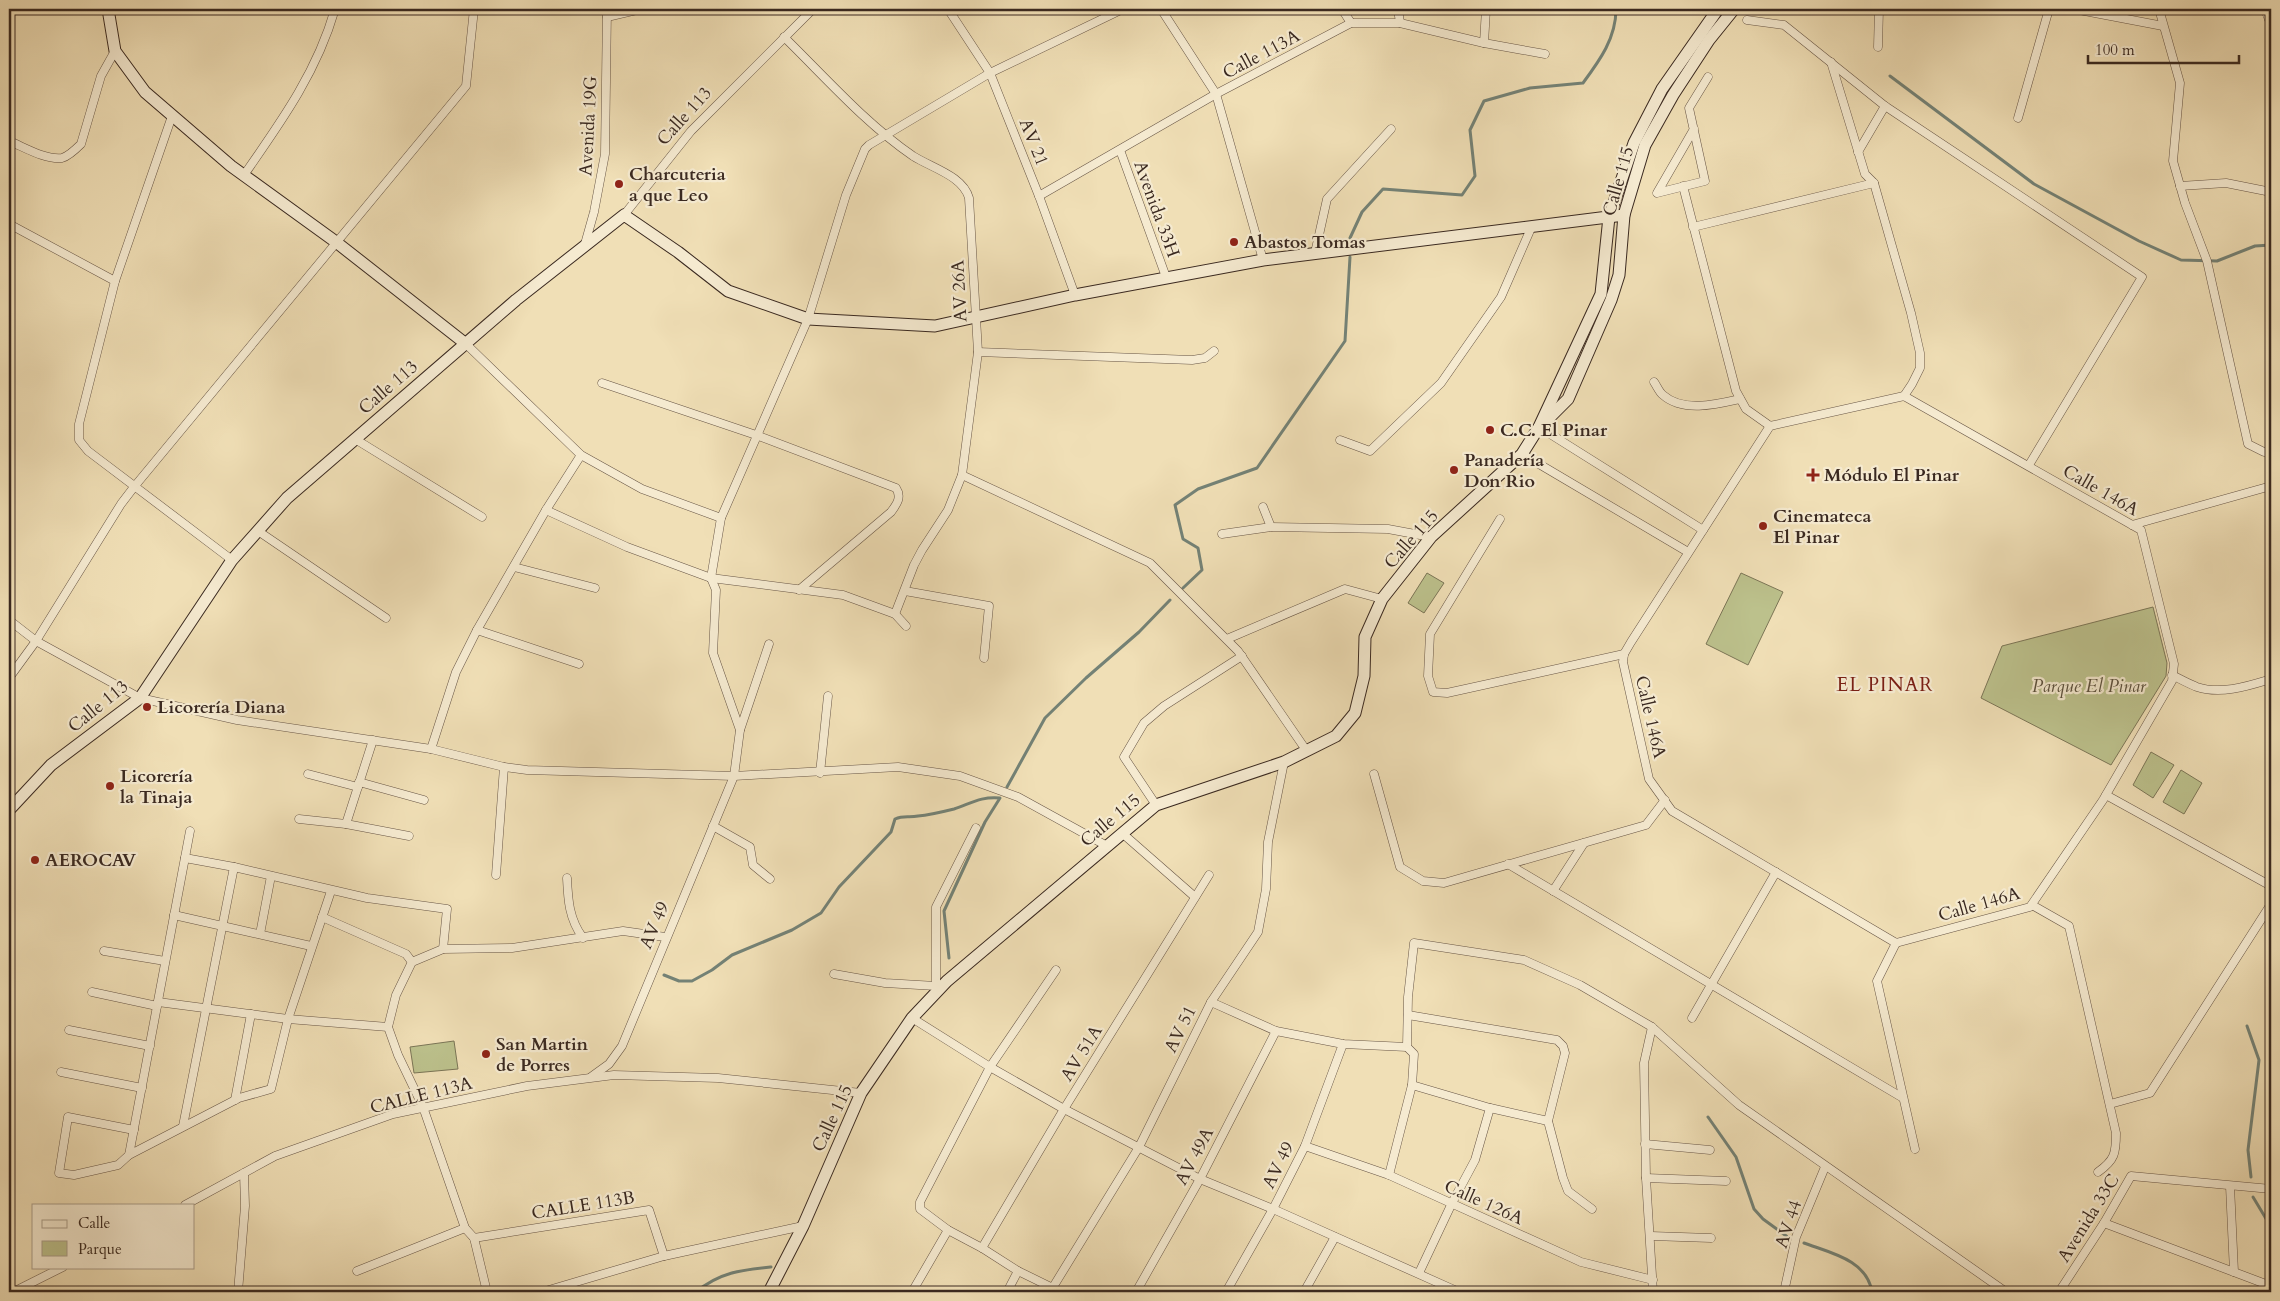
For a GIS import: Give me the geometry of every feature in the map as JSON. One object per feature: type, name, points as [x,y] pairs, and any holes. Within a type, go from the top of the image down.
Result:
[{"type":"street","points":[[108,9],[116,51],[145,92],[244,176],[336,242],[466,344],[581,455],[642,489],[721,518]]},
{"type":"street","points":[[244,176],[282,121],[312,72],[335,9]]},
{"type":"street","points":[[9,678],[36,641],[134,486],[466,86],[474,9]]},
{"type":"street","name":"Avenida 19G","points":[[585,244],[594,212],[604,154],[607,9]]},
{"type":"street","points":[[607,17],[641,9]]},
{"type":"street","name":"Calle 113","points":[[9,810],[51,765],[140,698],[232,560],[287,498],[585,244],[624,215],[691,131],[813,9]]},
{"type":"street","name":"AV 21","points":[[948,9],[990,73],[1076,295]]},
{"type":"street","points":[[740,730],[713,653],[716,590],[711,578],[721,518],[808,319],[846,195],[861,158],[867,147],[885,135],[990,73],[1123,9]]},
{"type":"street","points":[[1161,9],[1216,94],[1263,260]]},
{"type":"street","points":[[1342,9],[1351,24]]},
{"type":"street","points":[[1398,9],[1400,24]]},
{"type":"street","points":[[1484,43],[1486,9]]},
{"type":"street","name":"Calle 115","points":[[769,1292],[803,1226],[861,1093],[912,1018],[936,989],[1156,805],[1284,762],[1336,736],[1355,713],[1364,676],[1365,637],[1382,599],[1431,537],[1522,454],[1539,427],[1601,294],[1609,217],[1634,143],[1662,89],[1718,9]]},
{"type":"street","name":"Calle 115","points":[[1539,427],[1568,398],[1611,300],[1618,275],[1624,215],[1645,145],[1673,95],[1709,40],[1734,9]]},
{"type":"street","points":[[1878,47],[1879,9]]},
{"type":"street","points":[[2018,118],[2049,9]]},
{"type":"street","points":[[2074,9],[2163,26]]},
{"type":"street","points":[[2159,9],[2175,59],[2180,83],[2173,161],[2207,261],[2248,444],[2264,452],[2271,452]]},
{"type":"street","points":[[2265,9],[2271,25]]},
{"type":"street","points":[[1748,20],[1784,25],[1885,106],[2142,277],[2029,465]]},
{"type":"street","name":"Calle 113A","points":[[1039,196],[1216,94],[1351,24],[1400,24],[1484,43],[1545,54]]},
{"type":"street","name":"AV 26A","points":[[784,37],[885,135],[914,156],[962,184],[967,190],[969,198],[978,352],[962,476],[954,499],[922,550],[895,614]]},
{"type":"street","points":[[9,141],[45,156],[63,158],[75,150],[81,144],[101,76],[116,51]]},
{"type":"street","points":[[1683,186],[1736,391],[1746,410],[1770,426],[1904,396],[1920,368],[1920,353],[1912,313],[1874,182],[1865,174],[1831,62]]},
{"type":"street","points":[[1694,129],[1657,193],[1705,181],[1694,129],[1689,108],[1708,76]]},
{"type":"street","points":[[1858,152],[1885,106]]},
{"type":"street","points":[[172,116],[116,281],[79,424],[79,440],[88,451],[232,560]]},
{"type":"street","points":[[1315,253],[1327,199],[1391,129]]},
{"type":"street","name":"Avenida 33H","points":[[1120,150],[1166,277]]},
{"type":"street","points":[[1693,227],[1874,182]]},
{"type":"street","points":[[2180,186],[2226,183],[2271,192]]},
{"type":"street","points":[[624,215],[678,252],[728,291],[808,319],[935,326],[1076,295],[1263,260],[1624,215]]},
{"type":"street","points":[[9,224],[116,281]]},
{"type":"street","points":[[1340,440],[1370,452],[1441,383],[1501,297],[1532,226]]},
{"type":"street","points":[[978,352],[1192,360],[1205,358],[1214,351]]},
{"type":"street","points":[[1654,382],[1661,395],[1672,401],[1703,407],[1740,399]]},
{"type":"street","points":[[602,383],[756,436],[890,484],[896,488],[899,492],[899,500],[891,512],[799,590]]},
{"type":"street","name":"Calle 146A","points":[[1770,426],[1624,654],[1623,662],[1649,779],[1672,811],[1896,943],[2032,905],[2106,795],[2172,681],[2174,664],[2141,530],[1904,396]]},
{"type":"street","points":[[1539,427],[1703,530]]},
{"type":"street","points":[[355,439],[482,518]]},
{"type":"street","points":[[1522,454],[1688,552]]},
{"type":"street","points":[[431,749],[456,672],[477,630],[546,510],[581,455]]},
{"type":"street","points":[[962,476],[1144,558],[1242,656],[1306,750]]},
{"type":"street","points":[[2132,525],[2271,486]]},
{"type":"street","points":[[1263,507],[1271,527]]},
{"type":"street","points":[[546,510],[627,547],[711,578],[843,595],[895,614],[906,626]]},
{"type":"street","points":[[1500,520],[1430,634],[1428,676],[1433,692],[1447,693],[1624,654]]},
{"type":"street","points":[[1222,534],[1271,527],[1388,529],[1431,537]]},
{"type":"street","points":[[258,531],[386,618]]},
{"type":"street","points":[[514,567],[595,588]]},
{"type":"street","points":[[1226,639],[1345,589],[1382,599]]},
{"type":"street","points":[[905,590],[989,606],[984,658]]},
{"type":"street","points":[[9,620],[36,641],[140,698],[237,720],[431,749],[504,767],[527,770],[734,776],[820,773],[898,767],[960,776],[1018,797],[1107,846]]},
{"type":"street","points":[[477,630],[579,664]]},
{"type":"street","name":"AV 49","points":[[591,1077],[609,1064],[622,1046],[665,937],[734,776],[740,730],[769,644]]},
{"type":"street","points":[[1156,805],[1124,757],[1144,723],[1164,706],[1242,656]]},
{"type":"street","points":[[2172,675],[2197,687],[2216,690],[2271,679]]},
{"type":"street","points":[[820,773],[828,696]]},
{"type":"street","points":[[346,824],[373,740]]},
{"type":"street","name":"AV 51","points":[[1051,1290],[1139,1147],[1210,1002],[1258,932],[1266,889],[1268,842],[1284,762]]},
{"type":"street","points":[[496,875],[504,767]]},
{"type":"street","points":[[308,774],[424,800]]},
{"type":"street","points":[[1374,774],[1400,867],[1423,881],[1444,883],[1646,825],[1665,800]]},
{"type":"street","points":[[2106,795],[2271,886]]},
{"type":"street","points":[[299,819],[346,824],[409,836]]},
{"type":"street","points":[[713,826],[750,847],[753,865],[770,879]]},
{"type":"street","points":[[834,974],[936,989],[936,907],[976,828]]},
{"type":"street","points":[[129,1155],[190,831]]},
{"type":"street","points":[[1122,833],[1195,897]]},
{"type":"street","points":[[1553,891],[1584,843]]},
{"type":"street","points":[[185,858],[234,866],[366,898],[447,909],[443,949]]},
{"type":"street","points":[[1508,864],[1903,1098]]},
{"type":"street","points":[[183,1126],[234,866]]},
{"type":"street","points":[[1692,1018],[1776,872]]},
{"type":"street","name":"AV 51A","points":[[982,1248],[1064,1109],[1209,875]]},
{"type":"street","points":[[260,934],[272,876]]},
{"type":"street","points":[[567,878],[568,904],[574,926],[583,938]]},
{"type":"street","points":[[134,1130],[68,1117],[59,1173],[74,1175],[118,1165],[129,1155],[235,1100],[271,1089],[288,1018],[331,890]]},
{"type":"street","points":[[2110,1104],[2150,1093],[2271,904]]},
{"type":"street","points":[[2032,905],[2069,926],[2116,1133],[2116,1150],[2110,1164],[2098,1172]]},
{"type":"street","points":[[174,914],[311,946]]},
{"type":"street","points":[[322,917],[406,954],[412,962]]},
{"type":"street","points":[[487,1292],[474,1238],[465,1228],[423,1107],[398,1055],[388,1027],[396,995],[412,962],[443,949],[512,948],[623,931],[665,937]]},
{"type":"street","points":[[1389,1175],[1412,1085],[1414,1054],[1408,1047],[1408,997],[1414,943],[1524,960],[1580,985],[1652,1027],[1739,1105],[2006,1292]]},
{"type":"street","points":[[1896,943],[1877,981],[1915,1149]]},
{"type":"street","points":[[104,951],[165,961]]},
{"type":"street","points":[[1056,970],[990,1067],[920,1202],[920,1209],[948,1230],[982,1248],[1051,1290],[1061,1292]]},
{"type":"street","points":[[92,992],[157,1004],[388,1027]]},
{"type":"street","points":[[1210,1002],[1276,1031],[1343,1044],[1408,1047]]},
{"type":"street","points":[[235,1100],[251,1014]]},
{"type":"street","points":[[1408,1015],[1557,1040],[1563,1046],[1565,1053],[1548,1121],[1562,1178],[1568,1191],[1592,1209]]},
{"type":"street","points":[[912,1018],[990,1067],[1064,1109],[1200,1179],[1420,1273],[1459,1292]]},
{"type":"street","points":[[1652,1027],[1644,1062],[1646,1178],[1654,1292]]},
{"type":"street","points":[[69,1030],[150,1046]]},
{"type":"street","name":"AV 49A","points":[[1136,1292],[1200,1179],[1276,1031]]},
{"type":"street","name":"AV 49","points":[[1226,1292],[1273,1209],[1305,1146],[1343,1044]]},
{"type":"street","points":[[61,1072],[142,1088]]},
{"type":"street","name":"CALLE 113A","points":[[187,1204],[275,1156],[393,1114],[527,1086],[614,1075],[718,1078],[861,1093]]},
{"type":"street","points":[[1412,1085],[1490,1108],[1548,1121]]},
{"type":"street","points":[[1420,1273],[1475,1160],[1490,1108]]},
{"type":"street","points":[[1645,1144],[1710,1150]]},
{"type":"street","name":"Calle 126A","points":[[1305,1146],[1389,1175],[1581,1262],[1653,1280]]},
{"type":"street","name":"AV 44","points":[[1784,1292],[1796,1237],[1825,1166]]},
{"type":"street","points":[[238,1292],[245,1206],[244,1173]]},
{"type":"street","name":"Avenida 33C","points":[[2059,1292],[2104,1223],[2131,1176],[2271,1189]]},
{"type":"street","points":[[1646,1178],[1726,1182]]},
{"type":"street","points":[[2230,1186],[2234,1272]]},
{"type":"street","name":"CALLE 113B","points":[[474,1238],[649,1210],[664,1256]]},
{"type":"street","points":[[2104,1223],[2271,1286]]},
{"type":"street","points":[[542,1292],[664,1256],[803,1226]]},
{"type":"street","points":[[357,1272],[465,1228]]},
{"type":"street","points":[[912,1292],[948,1230]]},
{"type":"street","points":[[1651,1236],[1711,1238]]},
{"type":"street","points":[[1304,1292],[1335,1237]]},
{"type":"street","points":[[13,1292],[61,1268]]},
{"type":"street","points":[[1006,1292],[1018,1271]]},
{"type":"green space","points":[[1427,573],[1444,583],[1424,613],[1408,603]]},
{"type":"green space","points":[[1741,573],[1783,592],[1748,665],[1706,644]]},
{"type":"green space","name":"Parque El Pinar","points":[[2153,607],[2167,663],[2166,676],[2111,765],[1981,698],[2002,646]]},
{"type":"green space","points":[[2151,752],[2174,765],[2153,798],[2133,785]]},
{"type":"green space","points":[[2181,770],[2202,783],[2184,814],[2163,802]]},
{"type":"green space","points":[[454,1041],[458,1069],[414,1073],[410,1047]]},
{"type":"waterway","points":[[1350,238],[1362,212],[1383,189],[1462,195],[1475,176],[1470,130],[1484,101],[1530,88],[1583,83],[1606,48],[1613,30],[1616,9]]},
{"type":"waterway","points":[[1890,76],[2034,184],[2139,241],[2181,260],[2217,261],[2255,246],[2271,245]]},
{"type":"waterway","points":[[1183,588],[1202,570],[1198,548],[1183,539],[1175,505],[1198,489],[1257,468],[1345,341],[1350,257]]},
{"type":"waterway","points":[[1007,787],[1045,718],[1086,678],[1139,632],[1170,600]]},
{"type":"waterway","points":[[664,975],[679,981],[692,981],[712,970],[732,955],[792,930],[821,913],[839,887],[891,832],[895,819],[954,809],[981,799],[1000,798],[985,822],[944,911],[949,958]]},
{"type":"waterway","points":[[2247,1026],[2259,1060],[2248,1150],[2251,1177]]},
{"type":"waterway","points":[[1708,1117],[1736,1157],[1754,1209],[1763,1219],[1789,1238]]},
{"type":"waterway","points":[[2253,1197],[2271,1227]]},
{"type":"waterway","points":[[1804,1243],[1836,1254],[1855,1265],[1869,1281],[1872,1292]]},
{"type":"waterway","points":[[696,1292],[722,1276],[750,1269],[771,1267]]},
{"type":"place","name":"Charcuteria a que Leo","points":[[619,184]]},
{"type":"place","name":"Abastos Tomas","points":[[1234,242]]},
{"type":"place","name":"C.C. El Pinar","points":[[1490,430]]},
{"type":"place","name":"Panadería Don Rio","points":[[1454,470]]},
{"type":"place","name":"Módulo El Pinar","points":[[1813,475]]},
{"type":"place","name":"Cinemateca El Pinar","points":[[1763,526]]},
{"type":"place","name":"Licorería Diana","points":[[147,707]]},
{"type":"place","name":"Licorería la Tinaja","points":[[110,786]]},
{"type":"place","name":"AEROCAV","points":[[35,860]]},
{"type":"place","name":"San Martin de Porres","points":[[486,1054]]},
{"type":"district","name":"EL PINAR","points":[[1885,684]]}]
